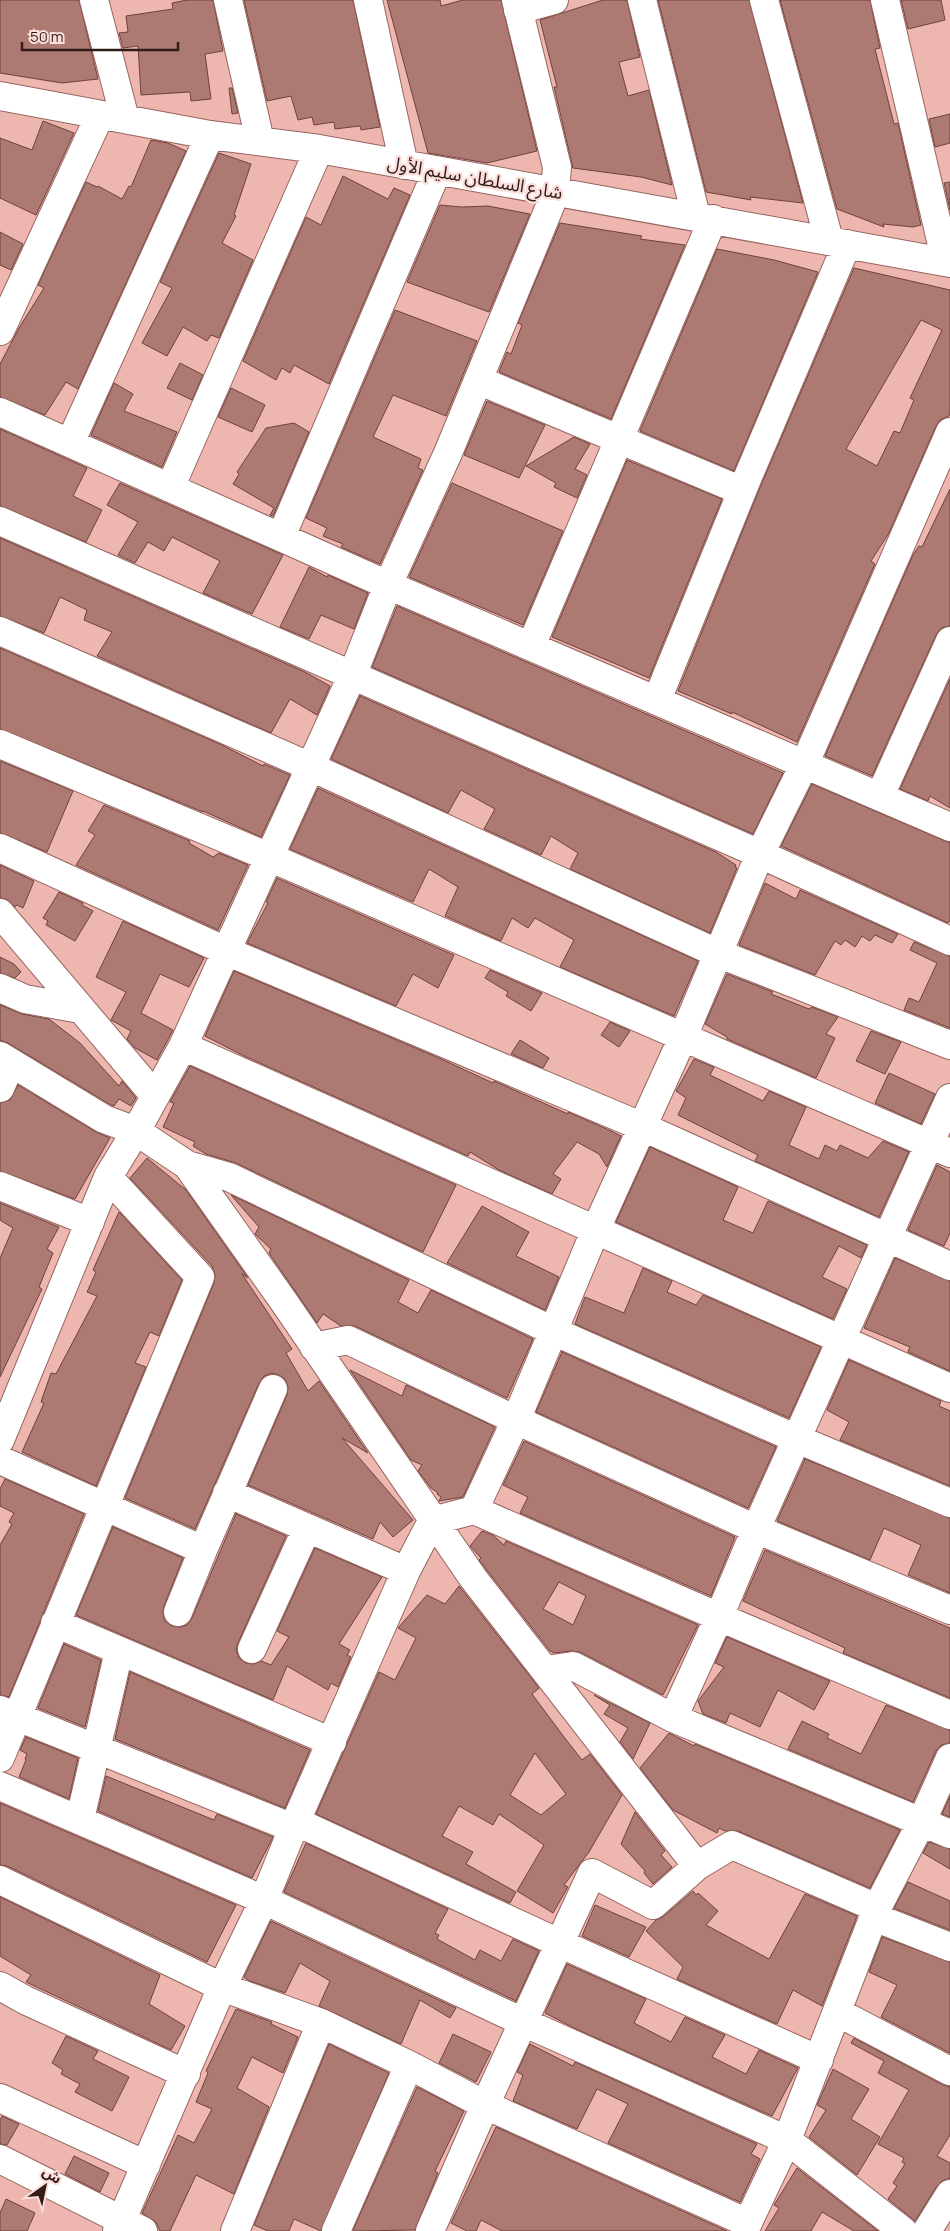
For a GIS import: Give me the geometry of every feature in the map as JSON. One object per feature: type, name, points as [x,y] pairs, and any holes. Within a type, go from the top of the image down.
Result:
[{"type":"street","points":[[0,331],[112,117],[94,0]]},
{"type":"street","points":[[228,0],[260,141]]},
{"type":"street","points":[[368,0],[404,165]]},
{"type":"street","points":[[0,1440],[8,1395],[90,1222],[108,1177],[183,1046],[311,767],[352,676],[388,585],[448,453],[555,193],[557,167],[517,5],[554,0]]},
{"type":"street","points":[[532,646],[620,440],[704,217],[642,0]]},
{"type":"street","points":[[657,700],[742,491],[838,242],[764,0]]},
{"type":"street","points":[[885,0],[948,263]]},
{"type":"street","name":"شارع السلطان سليم الأول","points":[[0,96],[210,135],[319,149],[555,193],[704,217],[948,263]]},
{"type":"street","points":[[70,444],[210,135]]},
{"type":"street","points":[[170,488],[319,149]]},
{"type":"street","points":[[281,537],[437,171]]},
{"type":"street","points":[[478,380],[742,491]]},
{"type":"street","points":[[0,412],[388,585],[950,827]]},
{"type":"street","points":[[474,1510],[516,1420],[596,1229],[683,1037],[760,854],[805,763],[950,432]]},
{"type":"street","points":[[0,522],[760,854],[950,941]]},
{"type":"street","points":[[0,632],[311,767],[718,953],[950,1045]]},
{"type":"street","points":[[880,796],[950,641]]},
{"type":"street","points":[[0,744],[269,857],[940,1148]]},
{"type":"street","points":[[0,848],[226,950],[643,1127],[950,1266]]},
{"type":"street","points":[[0,913],[155,1096]]},
{"type":"street","points":[[0,988],[25,999],[80,1009]]},
{"type":"street","points":[[183,1046],[950,1388]]},
{"type":"street","points":[[0,1088],[6,1059],[104,1119],[136,1131],[187,1165],[229,1177],[553,1331],[797,1439],[950,1503]]},
{"type":"street","points":[[673,1718],[887,1239],[940,1148],[950,1098]]},
{"type":"street","points":[[187,1165],[473,1578],[697,1866]]},
{"type":"street","points":[[0,1758],[8,1713],[55,1623],[200,1276],[108,1177]]},
{"type":"street","points":[[0,1186],[90,1222]]},
{"type":"street","points":[[314,1347],[348,1340],[516,1420],[756,1529],[950,1610]]},
{"type":"street","points":[[178,1612],[227,1493],[273,1389]]},
{"type":"street","points":[[0,1460],[203,1550]]},
{"type":"street","points":[[227,1493],[406,1571]]},
{"type":"street","points":[[0,2159],[127,2228],[146,2165],[222,1987],[264,1900],[406,1571],[432,1521],[474,1510],[950,1715]]},
{"type":"street","points":[[252,1649],[307,1528]]},
{"type":"street","points":[[55,1623],[332,1742]]},
{"type":"street","points":[[80,1819],[119,1651]]},
{"type":"street","points":[[546,1670],[573,1666],[673,1718],[950,1834]]},
{"type":"street","points":[[8,1713],[295,1825],[819,2060]]},
{"type":"street","points":[[0,1880],[222,1987],[321,2023],[409,2065],[485,2105],[746,2227],[787,2140],[876,1913],[922,1821],[950,1758]]},
{"type":"street","points":[[0,1786],[264,1900],[523,2022],[787,2140],[903,2231]]},
{"type":"street","points":[[438,2229],[485,2105],[592,1872],[653,1905],[697,1866],[732,1845],[950,1946]]},
{"type":"street","points":[[0,1986],[25,2000],[186,2074]]},
{"type":"street","points":[[838,2013],[950,2072]]},
{"type":"street","points":[[235,2231],[321,2023]]},
{"type":"street","points":[[336,2231],[409,2065]]},
{"type":"street","points":[[0,2098],[146,2165]]},
{"type":"street","points":[[927,2231],[950,2194]]},
{"type":"building","points":[[0,0],[79,0],[98,79],[62,83],[0,73]]},
{"type":"building","points":[[187,0],[213,0],[223,51],[205,54],[211,99],[191,101],[190,92],[141,95],[138,46],[123,48],[119,33],[128,32],[126,16],[173,9],[172,3]]},
{"type":"building","points":[[244,0],[353,0],[380,127],[361,130],[360,126],[335,129],[334,122],[314,125],[312,117],[298,120],[291,96],[267,101]]},
{"type":"building","points":[[387,0],[440,0],[441,6],[463,0],[501,0],[537,151],[487,163],[428,153]]},
{"type":"building","points":[[603,0],[627,0],[640,57],[619,62],[628,96],[649,90],[672,185],[641,177],[573,168],[554,87],[557,87],[540,20]]},
{"type":"building","points":[[658,0],[749,0],[803,203],[750,197],[751,200],[706,192]]},
{"type":"building","points":[[780,0],[870,0],[880,48],[875,49],[894,124],[898,123],[921,225],[913,227],[883,224],[884,227],[837,209]]},
{"type":"building","points":[[901,0],[941,0],[945,20],[908,29]]},
{"type":"building","points":[[229,88],[232,88],[238,113],[232,114]]},
{"type":"building","points":[[950,114],[950,143],[935,147],[929,119]]},
{"type":"building","points":[[43,121],[74,133],[36,215],[0,198],[0,138],[32,150]]},
{"type":"building","points":[[151,140],[168,143],[186,151],[78,389],[66,382],[45,415],[0,397],[0,364],[19,328],[44,288],[38,285],[86,182],[98,186],[122,199],[129,186],[131,187]]},
{"type":"building","points":[[219,153],[251,164],[234,215],[236,216],[222,243],[253,260],[219,338],[211,335],[207,341],[183,327],[167,356],[142,343],[172,288],[160,282]]},
{"type":"building","points":[[343,176],[388,199],[394,188],[410,195],[329,384],[294,365],[290,373],[282,368],[276,380],[243,361],[306,217],[321,225]]},
{"type":"building","points":[[950,182],[950,210],[944,183]]},
{"type":"building","points":[[440,205],[462,207],[488,206],[530,214],[489,312],[407,282]]},
{"type":"building","points":[[560,223],[642,236],[640,239],[685,245],[611,419],[499,372],[507,352],[511,354],[522,325],[518,323]]},
{"type":"building","points":[[0,232],[23,244],[11,270],[0,265]]},
{"type":"building","points":[[717,249],[774,260],[818,272],[734,471],[640,431]]},
{"type":"building","points":[[854,268],[950,290],[950,414],[940,420],[936,426],[889,533],[871,561],[875,564],[797,742],[732,712],[732,714],[678,691],[761,485]],"holes":[[[921,320],[942,330],[910,398],[914,400],[900,433],[894,431],[877,466],[846,449]]]},
{"type":"building","points":[[395,310],[477,341],[446,416],[393,395],[373,437],[421,459],[418,468],[423,470],[380,564],[341,547],[343,544],[323,536],[327,528],[306,518]]},
{"type":"building","points":[[180,363],[203,375],[192,400],[167,388]]},
{"type":"building","points":[[114,383],[133,394],[124,411],[177,432],[162,467],[91,435]]},
{"type":"building","points":[[231,388],[265,405],[252,432],[218,417]]},
{"type":"building","points":[[487,401],[545,425],[519,478],[464,455]]},
{"type":"building","points":[[294,423],[309,432],[273,516],[270,515],[274,508],[233,484],[239,474],[237,472],[266,428]]},
{"type":"building","points":[[0,429],[87,468],[73,496],[102,510],[86,542],[0,506]]},
{"type":"building","points":[[574,437],[590,444],[575,469],[587,475],[577,498],[554,487],[556,483],[526,466]]},
{"type":"building","points":[[627,460],[722,499],[649,678],[552,637]]},
{"type":"building","points":[[120,483],[283,555],[252,614],[203,593],[220,561],[172,537],[164,551],[148,542],[135,563],[118,555],[138,522],[107,505]]},
{"type":"building","points":[[452,483],[563,531],[523,625],[409,577]]},
{"type":"building","points":[[950,489],[950,626],[941,628],[936,635],[872,776],[825,756],[913,555],[919,546],[922,547]]},
{"type":"building","points":[[0,538],[305,672],[330,686],[317,715],[290,699],[271,733],[97,656],[112,632],[84,620],[87,610],[60,597],[44,633],[0,616]]},
{"type":"building","points":[[309,567],[327,577],[328,575],[368,593],[354,629],[321,615],[309,639],[280,627]]},
{"type":"building","points":[[397,606],[783,773],[753,834],[372,667]]},
{"type":"building","points":[[0,648],[222,745],[263,766],[264,764],[290,775],[261,837],[203,811],[0,729]]},
{"type":"building","points":[[950,679],[950,808],[930,796],[928,801],[900,789]]},
{"type":"building","points":[[360,696],[716,852],[736,865],[735,867],[737,868],[710,933],[570,869],[578,853],[551,836],[541,855],[484,829],[495,809],[461,790],[448,813],[331,759]]},
{"type":"building","points":[[0,761],[73,791],[47,852],[0,833]]},
{"type":"building","points":[[812,784],[950,843],[950,920],[948,923],[781,846]]},
{"type":"building","points":[[318,788],[698,961],[674,1016],[560,967],[574,940],[535,918],[528,928],[512,918],[501,941],[445,916],[458,887],[429,869],[413,902],[290,849]]},
{"type":"building","points":[[104,805],[190,841],[189,843],[213,857],[219,853],[248,865],[218,930],[76,865],[95,835],[88,831]]},
{"type":"building","points":[[0,865],[34,881],[23,908],[17,905],[15,907],[6,899],[0,898]]},
{"type":"building","points":[[277,878],[454,955],[438,988],[413,974],[396,1006],[247,943],[268,903],[266,902]]},
{"type":"building","points":[[765,883],[796,899],[800,890],[898,934],[892,943],[875,935],[870,941],[862,936],[855,947],[845,940],[841,945],[835,941],[815,975],[739,945]]},
{"type":"building","points":[[59,892],[83,903],[82,905],[93,911],[75,941],[46,925],[48,921],[43,918]]},
{"type":"building","points":[[123,921],[204,958],[189,987],[160,974],[141,1013],[173,1030],[157,1060],[135,1048],[127,1039],[131,1031],[111,1020],[126,992],[96,977]]},
{"type":"building","points":[[914,942],[950,956],[950,1028],[904,1010],[909,998],[919,1002],[937,963],[910,950]]},
{"type":"building","points":[[0,957],[14,964],[21,972],[15,978],[0,973]]},
{"type":"building","points":[[490,970],[542,993],[531,1011],[506,996],[508,992],[485,978]]},
{"type":"building","points":[[234,971],[621,1136],[607,1167],[599,1154],[577,1142],[553,1174],[561,1179],[552,1194],[499,1170],[470,1152],[468,1156],[244,1056],[205,1036]]},
{"type":"building","points":[[727,974],[773,992],[771,994],[809,1009],[812,1007],[838,1017],[826,1034],[835,1038],[816,1078],[727,1039],[727,1037],[705,1024]]},
{"type":"building","points":[[0,1005],[22,1014],[49,1019],[80,1043],[119,1086],[122,1081],[136,1098],[131,1106],[119,1099],[114,1106],[111,1105],[0,1040]]},
{"type":"building","points":[[610,1022],[630,1031],[619,1047],[601,1035]]},
{"type":"building","points":[[871,1031],[901,1042],[885,1074],[856,1061]]},
{"type":"building","points":[[520,1040],[549,1058],[543,1068],[511,1054]]},
{"type":"building","points":[[694,1059],[714,1067],[710,1075],[763,1101],[769,1091],[806,1107],[789,1145],[819,1159],[825,1145],[837,1151],[840,1145],[868,1158],[883,1141],[909,1152],[879,1217],[755,1161],[758,1155],[678,1115],[686,1098],[676,1091]]},
{"type":"building","points":[[190,1066],[456,1185],[423,1252],[236,1163],[206,1154],[193,1146],[195,1142],[163,1127],[174,1103],[170,1102]]},
{"type":"building","points":[[889,1073],[935,1094],[921,1124],[875,1103]]},
{"type":"building","points":[[18,1085],[96,1132],[110,1138],[75,1199],[0,1171],[0,1103],[10,1100]]},
{"type":"building","points":[[650,1147],[738,1187],[723,1220],[753,1233],[768,1201],[867,1245],[861,1258],[839,1246],[822,1277],[847,1289],[833,1319],[616,1222]]},
{"type":"building","points":[[147,1158],[186,1190],[248,1278],[242,1274],[292,1349],[286,1353],[308,1391],[319,1381],[368,1453],[342,1438],[413,1520],[393,1537],[380,1522],[373,1539],[248,1485],[287,1395],[288,1387],[285,1379],[272,1373],[264,1376],[259,1383],[195,1529],[125,1498],[214,1283],[215,1275],[212,1266],[130,1178]]},
{"type":"building","points":[[937,1165],[950,1172],[950,1233],[944,1246],[908,1230]]},
{"type":"building","points":[[231,1195],[409,1280],[398,1302],[418,1313],[431,1290],[533,1339],[507,1398],[355,1326],[341,1326],[323,1314],[317,1323],[269,1253],[271,1249],[255,1234],[259,1227]]},
{"type":"building","points":[[0,1203],[59,1227],[47,1249],[53,1253],[39,1287],[42,1289],[0,1377],[0,1258],[13,1228],[0,1220]]},
{"type":"building","points":[[482,1206],[529,1232],[516,1256],[559,1277],[545,1310],[447,1263]]},
{"type":"building","points":[[119,1212],[182,1280],[159,1336],[150,1332],[135,1363],[146,1367],[96,1486],[22,1452],[44,1403],[41,1402],[51,1373],[56,1374],[97,1296],[87,1292],[96,1272],[93,1270]]},
{"type":"building","points":[[895,1258],[950,1281],[950,1371],[908,1352],[910,1347],[864,1328]]},
{"type":"building","points":[[643,1268],[672,1281],[667,1292],[696,1305],[703,1295],[821,1347],[789,1418],[575,1324],[585,1297],[624,1313]]},
{"type":"building","points":[[562,1352],[776,1447],[748,1508],[536,1412]]},
{"type":"building","points":[[849,1360],[941,1401],[939,1406],[950,1411],[950,1486],[840,1440],[849,1422],[827,1410]]},
{"type":"building","points":[[350,1370],[402,1396],[406,1385],[495,1427],[463,1497],[439,1501],[441,1497],[431,1488],[418,1471],[422,1465],[411,1460]]},
{"type":"building","points":[[524,1441],[735,1537],[711,1596],[520,1513],[528,1497],[503,1485]]},
{"type":"building","points":[[805,1459],[950,1518],[950,1593],[908,1575],[921,1545],[884,1528],[870,1560],[777,1521]]},
{"type":"building","points":[[5,1479],[84,1514],[9,1697],[0,1695],[0,1545],[12,1524],[9,1522],[14,1513],[0,1506],[0,1489]]},
{"type":"building","points":[[236,1514],[286,1536],[238,1643],[236,1650],[239,1658],[246,1663],[254,1664],[261,1661],[271,1665],[289,1637],[277,1631],[315,1548],[382,1577],[339,1644],[350,1650],[347,1655],[351,1657],[338,1687],[331,1683],[328,1690],[287,1666],[273,1700],[76,1615],[113,1527],[183,1558],[164,1606],[163,1614],[165,1621],[172,1626],[180,1627],[187,1625],[192,1618]]},
{"type":"building","points":[[482,1531],[493,1535],[504,1545],[506,1541],[698,1625],[663,1695],[580,1652],[554,1653],[550,1651],[470,1546]],"holes":[[[559,1582],[586,1596],[573,1625],[543,1609]]]},
{"type":"building","points":[[765,1550],[950,1628],[950,1698],[843,1653],[845,1648],[743,1601]]},
{"type":"building","points":[[459,1586],[539,1688],[532,1694],[564,1737],[582,1760],[590,1754],[622,1795],[589,1852],[564,1885],[568,1887],[553,1913],[517,1891],[544,1845],[499,1814],[493,1825],[459,1806],[442,1836],[473,1852],[466,1864],[516,1892],[510,1903],[316,1814],[379,1672],[395,1680],[416,1638],[398,1628],[427,1595],[445,1604]],"holes":[[[535,1753],[566,1794],[541,1815],[510,1795]]]},
{"type":"building","points":[[727,1637],[830,1681],[814,1710],[778,1690],[760,1727],[730,1713],[726,1723],[703,1714],[698,1701],[724,1667],[715,1663]]},
{"type":"building","points":[[64,1644],[101,1660],[85,1727],[38,1708]]},
{"type":"building","points":[[130,1672],[310,1750],[285,1808],[115,1739]]},
{"type":"building","points":[[594,1695],[650,1723],[633,1759],[620,1742],[628,1728],[604,1714],[610,1705]]},
{"type":"building","points":[[886,1705],[950,1730],[950,1743],[941,1745],[936,1751],[913,1802],[788,1749],[802,1721],[829,1734],[827,1738],[861,1754]]},
{"type":"building","points":[[669,1733],[694,1746],[695,1744],[900,1830],[870,1888],[738,1831],[725,1831],[719,1828],[717,1833],[673,1810],[640,1768]]},
{"type":"building","points":[[26,1737],[78,1758],[69,1799],[19,1777],[26,1760],[27,1754],[20,1750]]},
{"type":"building","points":[[106,1776],[214,1820],[217,1814],[273,1837],[252,1878],[98,1811]]},
{"type":"building","points":[[950,1796],[950,1817],[942,1814]]},
{"type":"building","points":[[0,1803],[236,1905],[207,1962],[7,1866],[0,1865]]},
{"type":"building","points":[[635,1812],[665,1851],[661,1855],[672,1867],[653,1884],[644,1873],[645,1871],[621,1844]]},
{"type":"building","points":[[929,1842],[950,1849],[950,1869],[923,1853]]},
{"type":"building","points":[[306,1843],[448,1909],[435,1933],[439,1935],[437,1939],[475,1960],[480,1950],[501,1961],[513,1939],[539,1951],[516,2001],[284,1892]]},
{"type":"building","points":[[908,1882],[950,1901],[950,1930],[894,1908]]},
{"type":"building","points":[[693,1891],[696,1895],[698,1893],[718,1911],[706,1925],[769,1959],[805,1894],[857,1916],[822,2006],[793,1990],[777,2024],[677,1979],[683,1967],[646,1931],[656,1920],[663,1917]]},
{"type":"building","points":[[0,1897],[160,1975],[149,2004],[185,2026],[171,2050],[26,1982],[31,1975],[0,1956]]},
{"type":"building","points":[[595,1905],[646,1927],[629,1957],[582,1936]]},
{"type":"building","points":[[271,1921],[456,2008],[450,2018],[420,2000],[401,2044],[319,2006],[330,1981],[300,1963],[285,1993],[250,1981],[244,1977]]},
{"type":"building","points":[[882,1937],[950,1962],[950,2053],[881,2017],[897,1985],[869,1972]]},
{"type":"building","points":[[567,1964],[646,1999],[634,2023],[671,2042],[685,2017],[725,2035],[712,2057],[746,2074],[759,2050],[798,2068],[772,2116],[576,2029],[545,2013]]},
{"type":"building","points":[[236,2009],[272,2022],[271,2024],[298,2037],[283,2073],[252,2057],[237,2088],[269,2107],[234,2194],[196,2175],[170,2231],[160,2231],[156,2222],[142,2213],[178,2135],[194,2143],[212,2109],[196,2102],[208,2073],[206,2071]]},
{"type":"building","points":[[453,2034],[491,2052],[476,2082],[439,2063]]},
{"type":"building","points":[[66,2036],[98,2051],[93,2059],[129,2077],[112,2111],[75,2092],[80,2084],[61,2074],[63,2070],[52,2063]]},
{"type":"building","points":[[854,2038],[950,2087],[950,2135],[937,2156],[950,2163],[950,2178],[942,2181],[937,2186],[915,2221],[888,2199],[897,2186],[893,2183],[905,2164],[902,2162],[904,2158],[878,2144],[909,2090],[878,2073],[884,2061],[851,2043]]},
{"type":"building","points":[[329,2044],[389,2073],[321,2231],[294,2219],[289,2231],[268,2231],[254,2225]]},
{"type":"building","points":[[530,2044],[573,2066],[575,2062],[757,2144],[751,2154],[760,2159],[740,2202],[608,2143],[628,2104],[597,2089],[577,2129],[513,2101],[523,2075],[517,2072]]},
{"type":"building","points":[[833,2069],[869,2089],[851,2119],[880,2137],[857,2175],[809,2137],[826,2110],[817,2105]]},
{"type":"building","points":[[417,2087],[464,2111],[435,2171],[438,2173],[415,2230],[355,2231],[353,2230]]},
{"type":"building","points":[[2,2116],[19,2124],[7,2145],[0,2144],[0,2120]]},
{"type":"building","points":[[496,2127],[727,2231],[502,2231],[481,2220],[476,2231],[467,2231],[451,2223]]},
{"type":"building","points":[[74,2156],[109,2173],[100,2192],[65,2174]]},
{"type":"building","points":[[797,2168],[878,2231],[854,2231],[822,2212],[811,2231],[765,2231],[779,2208],[774,2205]]},
{"type":"building","points":[[6,2199],[35,2213],[27,2231],[0,2231],[0,2213]]}]
